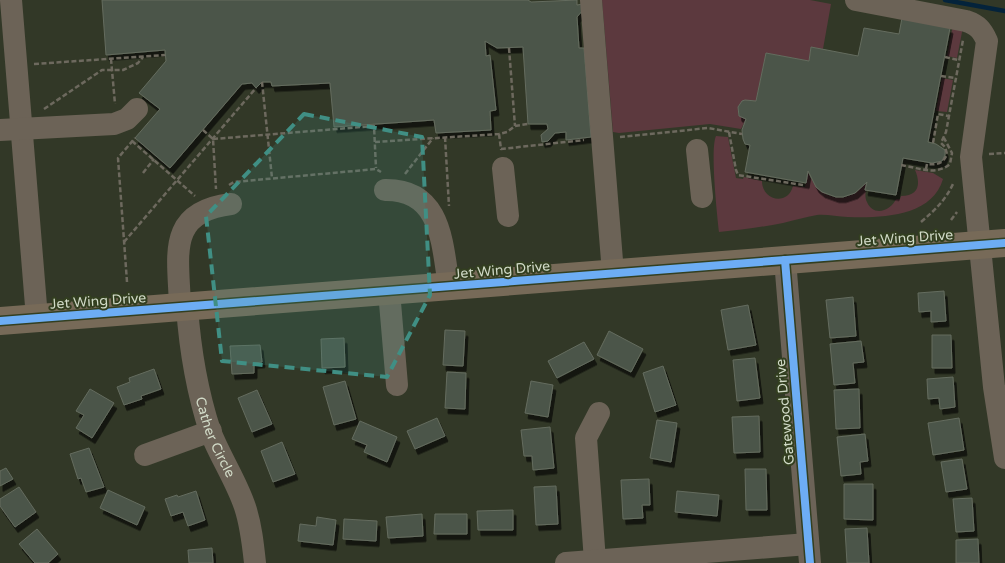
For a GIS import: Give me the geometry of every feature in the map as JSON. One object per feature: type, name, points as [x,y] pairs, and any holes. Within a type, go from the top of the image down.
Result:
[{"type":"main road","name":"Jet Wing Drive","points":[[0,321],[993,244]]},
{"type":"street","points":[[12,0],[17,65],[11,129],[37,318]]},
{"type":"street","points":[[591,0],[613,273]]},
{"type":"street","points":[[856,0],[976,24],[987,41],[971,157],[993,244],[994,387],[1005,458]]},
{"type":"street","points":[[11,129],[121,122],[137,109]]},
{"type":"street","points":[[697,150],[702,197]]},
{"type":"street","points":[[503,168],[508,216]]},
{"type":"street","points":[[390,181],[396,190],[414,196],[432,210],[440,232],[449,286]]},
{"type":"street","name":"Cather Circle","points":[[224,194],[217,206],[191,218],[181,235],[178,258],[183,308],[200,399],[221,458],[244,505],[250,523],[255,563]]},
{"type":"street","name":"Gatewood Drive","points":[[785,260],[809,553]]},
{"type":"street","points":[[389,291],[397,385]]},
{"type":"street","points":[[595,561],[586,438],[599,413]]},
{"type":"street","points":[[145,455],[211,431]]},
{"type":"street","points":[[566,563],[809,553]]},
{"type":"path","points":[[926,169],[927,164],[938,164],[945,159],[946,151],[941,143],[944,138],[966,21]]},
{"type":"path","points":[[509,48],[515,126]]},
{"type":"path","points":[[17,65],[165,55]]},
{"type":"path","points":[[41,111],[102,70],[123,70],[145,56]]},
{"type":"path","points":[[945,57],[958,60]]},
{"type":"path","points":[[112,58],[115,110]]},
{"type":"path","points":[[941,76],[955,78]]},
{"type":"path","points":[[262,82],[272,178]]},
{"type":"path","points":[[124,242],[256,88]]},
{"type":"path","points":[[932,143],[938,114],[948,116]]},
{"type":"path","points":[[374,142],[499,134],[507,132],[515,126],[528,124]]},
{"type":"path","points":[[213,139],[374,126],[376,168],[390,181],[433,138]]},
{"type":"path","points":[[499,134],[501,149],[708,128],[742,134]]},
{"type":"path","points":[[203,130],[213,139],[224,194]]},
{"type":"path","points":[[729,132],[738,175],[803,185]]},
{"type":"path","points":[[445,137],[449,213]]},
{"type":"path","points":[[944,138],[952,153],[950,164],[953,171]]},
{"type":"path","points":[[127,282],[118,158],[134,140],[197,198],[193,201]]},
{"type":"path","points":[[143,173],[154,159]]},
{"type":"path","points":[[901,165],[942,170],[950,164]]},
{"type":"path","points":[[224,194],[234,182],[376,168]]},
{"type":"path","points":[[921,222],[941,205],[956,179]]},
{"type":"highlighted area","points":[[304,114],[422,137],[430,295],[387,377],[222,361],[206,216]]},
{"type":"shaded area","points":[[602,0],[810,0],[831,4],[823,49],[811,47],[809,61],[766,53],[756,101],[741,102],[738,107],[739,116],[746,119],[741,129],[710,124],[619,133],[613,132]]},
{"type":"shaded area","points":[[953,25],[963,27],[957,58],[947,56]]},
{"type":"shaded area","points":[[942,78],[953,80],[947,112],[936,111]]},
{"type":"shaded area","points":[[716,136],[728,137],[736,178],[743,179],[744,177],[762,181],[763,188],[770,197],[781,198],[786,196],[793,186],[805,187],[808,171],[820,190],[833,197],[847,197],[855,193],[867,182],[865,195],[867,202],[873,210],[882,211],[890,207],[896,199],[912,194],[915,191],[918,180],[915,170],[933,173],[943,179],[937,192],[928,201],[904,213],[875,217],[817,215],[775,224],[719,232],[714,167],[714,143]]},
{"type":"building","points":[[102,0],[528,0],[531,2],[577,0],[577,5],[583,4],[583,10],[577,17],[579,48],[584,48],[591,137],[566,140],[566,132],[555,133],[548,141],[542,142],[541,135],[548,129],[547,124],[528,124],[523,47],[497,48],[485,41],[486,56],[490,55],[496,110],[490,111],[491,130],[436,133],[434,120],[334,127],[330,83],[272,86],[271,82],[262,82],[256,88],[252,83],[242,84],[170,168],[135,138],[160,109],[139,93],[166,61],[165,50],[106,55]]},
{"type":"building","points":[[902,18],[950,28],[928,142],[936,144],[945,150],[942,161],[932,163],[903,158],[896,195],[865,190],[867,182],[855,193],[836,197],[822,192],[816,187],[808,171],[806,183],[745,172],[750,145],[745,144],[743,139],[742,130],[746,119],[739,116],[738,107],[745,100],[756,101],[766,53],[809,61],[811,47],[858,56],[864,28],[899,34]]},
{"type":"building","points":[[944,291],[946,321],[931,322],[931,311],[919,312],[918,293]]},
{"type":"building","points":[[853,297],[856,336],[830,338],[826,300]]},
{"type":"building","points":[[748,305],[756,345],[728,350],[721,310]]},
{"type":"building","points":[[445,330],[465,331],[463,366],[443,365]]},
{"type":"building","points":[[609,331],[643,349],[631,372],[597,355]]},
{"type":"building","points":[[932,335],[951,335],[952,368],[932,368]]},
{"type":"building","points":[[344,338],[345,367],[322,368],[321,339]]},
{"type":"building","points":[[861,341],[864,362],[853,363],[855,383],[834,385],[830,344]]},
{"type":"building","points":[[584,342],[594,359],[557,378],[548,361]]},
{"type":"building","points":[[260,345],[262,362],[254,363],[254,373],[232,374],[230,346]]},
{"type":"building","points":[[755,358],[760,398],[737,401],[733,360]]},
{"type":"building","points":[[663,366],[676,405],[655,412],[643,373]]},
{"type":"building","points":[[154,369],[161,389],[141,396],[142,399],[124,405],[117,387],[130,382],[129,378]]},
{"type":"building","points":[[447,372],[466,373],[465,409],[445,408]]},
{"type":"building","points":[[953,377],[955,407],[940,409],[939,398],[928,399],[927,379]]},
{"type":"building","points":[[345,381],[356,419],[334,425],[323,387]]},
{"type":"building","points":[[531,381],[553,385],[548,417],[525,413]]},
{"type":"building","points":[[90,389],[114,403],[92,438],[76,428],[84,415],[76,411]]},
{"type":"building","points":[[859,389],[860,428],[836,429],[834,390]]},
{"type":"building","points":[[257,390],[272,424],[252,432],[238,398]]},
{"type":"building","points":[[759,416],[760,452],[734,453],[732,417]]},
{"type":"building","points":[[437,418],[445,436],[415,449],[407,431]]},
{"type":"building","points":[[959,418],[964,450],[933,455],[928,423]]},
{"type":"building","points":[[657,420],[677,423],[671,462],[650,458]]},
{"type":"building","points":[[360,421],[397,437],[387,462],[364,452],[367,445],[352,439]]},
{"type":"building","points":[[550,427],[554,468],[533,470],[532,456],[524,456],[521,430]]},
{"type":"building","points":[[865,434],[868,461],[860,462],[861,474],[841,476],[837,437]]},
{"type":"building","points":[[282,442],[295,474],[273,482],[261,451]]},
{"type":"building","points":[[89,448],[104,487],[86,492],[81,478],[78,479],[70,454]]},
{"type":"building","points":[[962,459],[967,489],[946,492],[941,462]]},
{"type":"building","points":[[6,468],[13,479],[0,486],[0,471]]},
{"type":"building","points":[[745,469],[766,469],[767,510],[746,510]]},
{"type":"building","points":[[649,479],[650,505],[642,505],[643,518],[623,519],[621,480]]},
{"type":"building","points":[[844,484],[873,484],[873,520],[844,519]]},
{"type":"building","points":[[556,486],[558,524],[536,525],[534,487]]},
{"type":"building","points":[[19,487],[36,512],[15,527],[0,506],[0,499]]},
{"type":"building","points":[[108,490],[145,507],[137,525],[100,508]]},
{"type":"building","points":[[196,491],[205,520],[188,526],[183,512],[171,516],[165,499]]},
{"type":"building","points":[[677,491],[719,495],[717,516],[675,512]]},
{"type":"building","points":[[972,498],[974,531],[956,532],[953,499]]},
{"type":"building","points":[[513,510],[513,530],[478,530],[477,511]]},
{"type":"building","points":[[422,514],[423,536],[388,538],[386,517]]},
{"type":"building","points":[[435,514],[467,514],[467,534],[434,534]]},
{"type":"building","points":[[317,517],[336,520],[333,545],[298,541],[300,524],[316,526]]},
{"type":"building","points":[[344,519],[377,521],[376,541],[343,539]]},
{"type":"building","points":[[867,528],[869,563],[847,563],[845,529]]},
{"type":"building","points":[[37,529],[58,554],[48,563],[35,563],[19,544]]},
{"type":"building","points":[[978,539],[979,563],[956,563],[956,540]]},
{"type":"building","points":[[212,548],[213,563],[189,563],[188,550]]},
{"type":"waterway","points":[[945,0],[1005,11]]},
{"type":"cycle path","points":[[0,321],[1005,243]]},
{"type":"cycle path","points":[[785,260],[810,563]]}]
